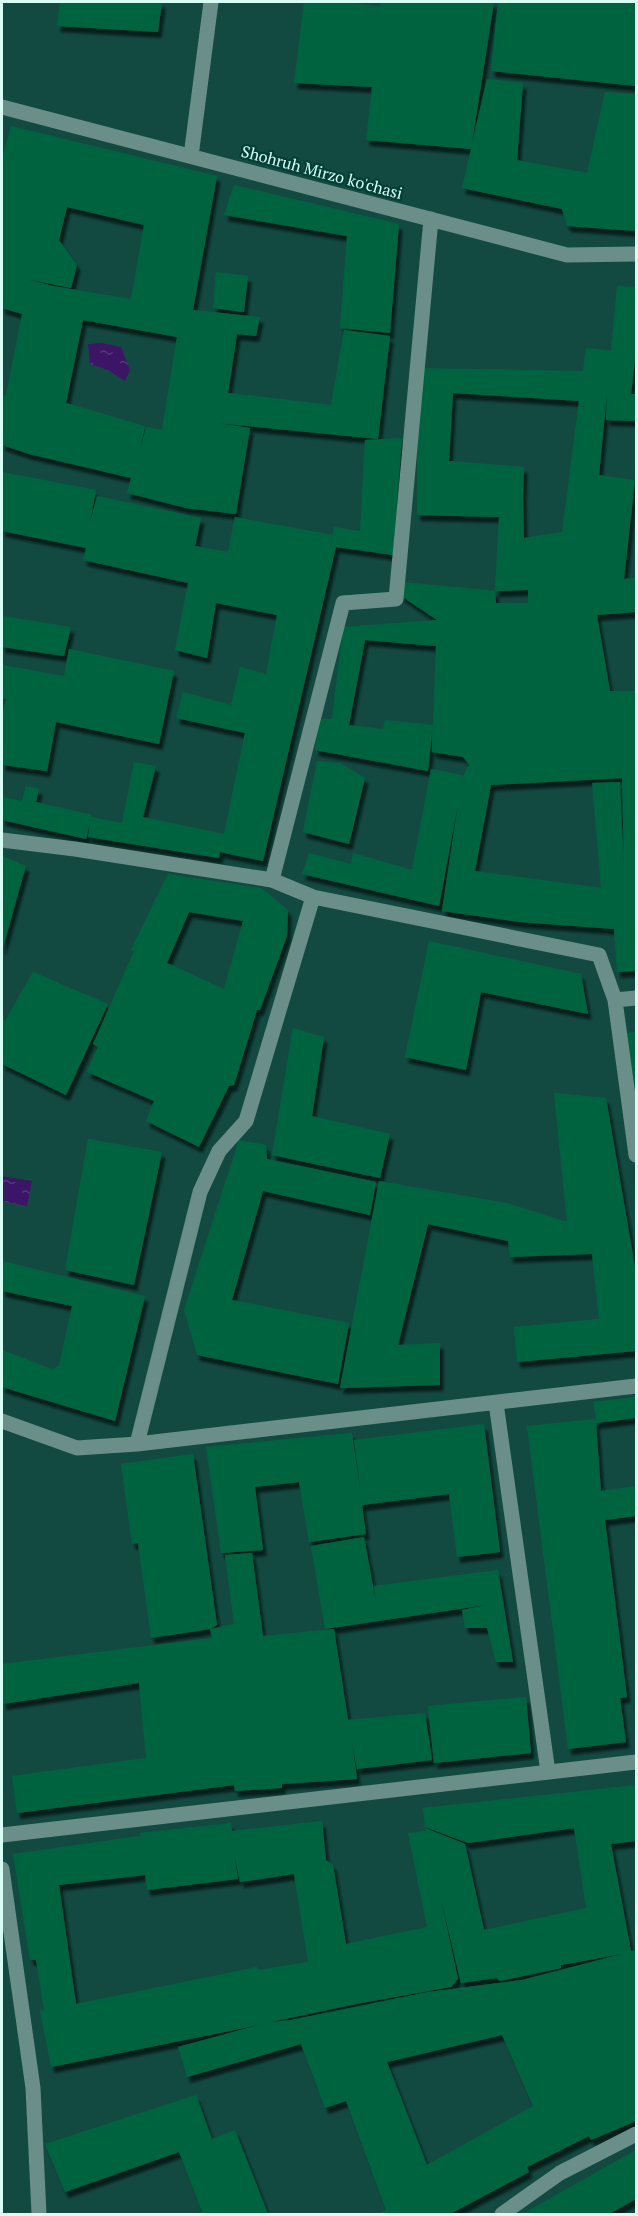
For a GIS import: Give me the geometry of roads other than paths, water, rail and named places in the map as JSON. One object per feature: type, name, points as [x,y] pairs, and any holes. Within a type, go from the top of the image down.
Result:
[{"type":"street","points":[[191,156],[211,2]]},
{"type":"street","name":"Shohruh Mirzo ko'chasi","points":[[2,107],[567,255],[636,254]]},
{"type":"street","points":[[272,880],[343,603],[396,599],[430,219]]},
{"type":"street","points":[[2,840],[272,880],[313,897],[599,955],[615,1000],[636,1155]]},
{"type":"street","points":[[137,1444],[200,1192],[219,1151],[246,1121],[313,897]]},
{"type":"street","points":[[615,1000],[636,998]]},
{"type":"street","points":[[2,1421],[77,1448],[137,1444],[636,1386]]},
{"type":"street","points":[[496,1403],[548,1772]]},
{"type":"street","points":[[2,1835],[636,1762]]},
{"type":"street","points":[[2,1869],[33,2088],[39,2214]]},
{"type":"street","points":[[502,2214],[560,2173],[636,2134]]},
{"type":"water","points":[[102,343],[121,347],[130,370],[125,381],[108,370],[90,364],[88,344]]},
{"type":"water","points":[[2,1176],[32,1181],[27,1206],[2,1201]]}]
